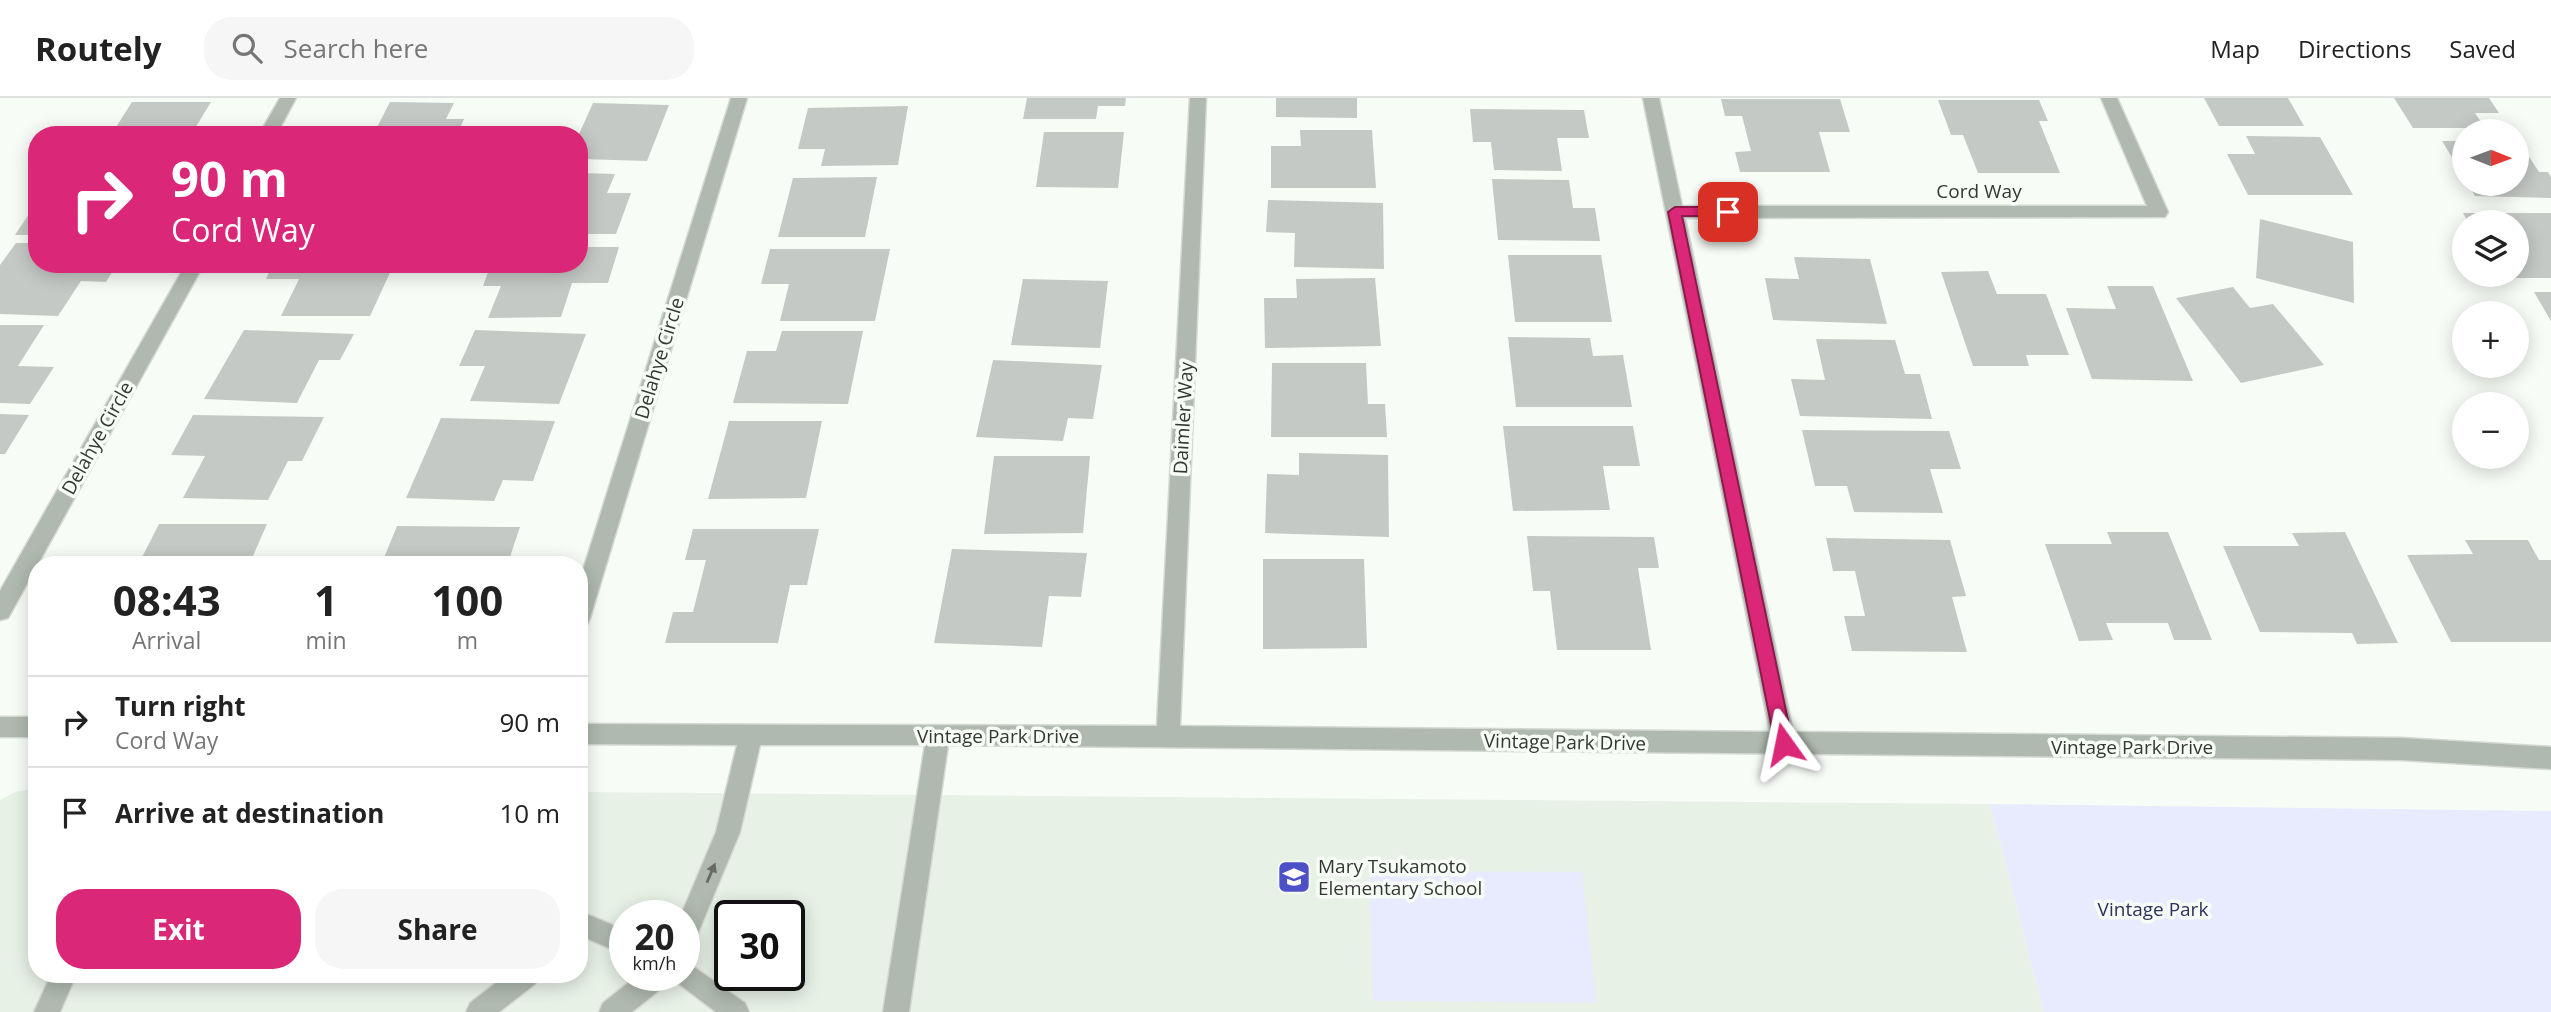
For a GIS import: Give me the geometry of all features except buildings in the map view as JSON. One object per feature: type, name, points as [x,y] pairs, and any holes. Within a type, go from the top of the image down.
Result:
[{"type":"street","points":[[272,126],[288,98]]},
{"type":"street","name":"Delahye Circle","points":[[588,589],[739,98]]},
{"type":"street","name":"Daimler Way","points":[[1168,738],[1198,98]]},
{"type":"street","points":[[1651,98],[1784,744]]},
{"type":"street","name":"Cord Way","points":[[1675,212],[2160,212],[2109,98]]},
{"type":"street","name":"Delahye Circle","points":[[31,556],[190,273]]},
{"type":"street","name":"Delahye Circle","points":[[0,611],[28,561]]},
{"type":"street","points":[[0,727],[28,727]]},
{"type":"street","name":"Vintage Park Drive","points":[[588,734],[2402,749],[2551,758]]},
{"type":"street","points":[[699,900],[728,832],[751,735]]},
{"type":"street","points":[[896,1012],[937,736]]},
{"type":"street","points":[[588,929],[609,937]]},
{"type":"street","points":[[47,1012],[60,983]]},
{"type":"street","points":[[479,1012],[516,983]]},
{"type":"street","points":[[700,984],[736,1012]]},
{"type":"street","points":[[612,1012],[638,991]]},
{"type":"shaded area","name":"Mary Tsukamoto Elementary School","points":[[28,790],[28,983],[588,983],[588,792],[1990,804],[2044,1012],[0,1012],[0,800],[15,792]]},
{"type":"green space","name":"Vintage Park","points":[[1990,804],[2551,811],[2551,1012],[2044,1012]]},
{"type":"green space","points":[[1369,871],[1582,872],[1596,1003],[1373,1001]]},
{"type":"place","name":"Mary Tsukamoto Elementary School","points":[[1294,877]]},
{"type":"route","points":[[1728,212],[1675,212],[1784,744]]}]
